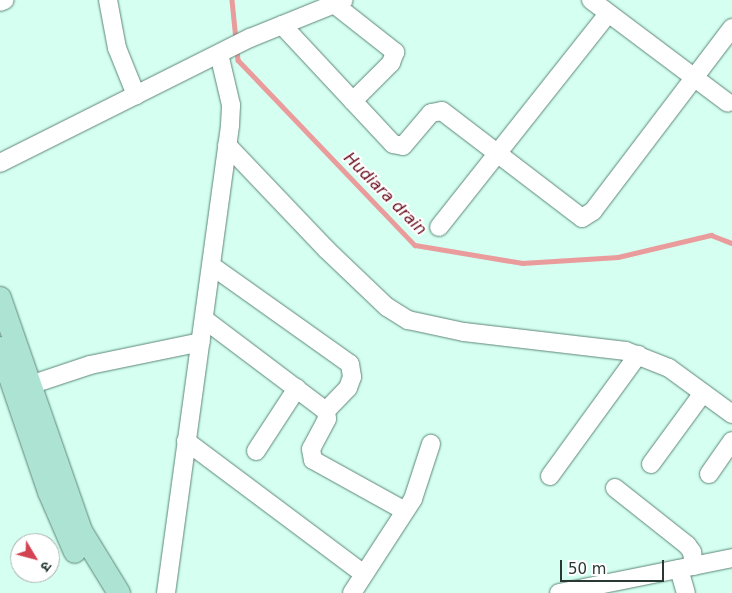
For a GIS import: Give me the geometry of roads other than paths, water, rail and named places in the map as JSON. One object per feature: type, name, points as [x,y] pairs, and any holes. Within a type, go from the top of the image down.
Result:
[{"type":"main road","points":[[0,298],[100,582]]},
{"type":"main road","points":[[0,348],[67,537],[100,582],[119,593]]},
{"type":"street","points":[[0,2],[5,0]]},
{"type":"street","points":[[592,0],[693,78],[728,102]]},
{"type":"street","points":[[113,1],[117,48],[136,95]]},
{"type":"street","points":[[0,163],[250,38],[282,25],[312,6],[339,2],[395,52],[391,63],[353,101]]},
{"type":"street","points":[[439,227],[608,14]]},
{"type":"street","points":[[282,25],[398,147],[404,146],[436,110],[582,218],[593,210],[732,28]]},
{"type":"street","points":[[166,593],[227,145],[231,105],[222,52]]},
{"type":"street","points":[[227,145],[326,249],[387,307],[408,320],[432,327],[638,355],[669,368],[732,414]]},
{"type":"street","points":[[212,266],[350,364],[352,377],[348,388],[326,411]]},
{"type":"street","points":[[204,319],[326,411],[327,419],[311,449],[313,460],[404,511]]},
{"type":"street","points":[[30,385],[108,361],[201,342]]},
{"type":"street","points":[[550,476],[638,355]]},
{"type":"street","points":[[256,451],[297,388]]},
{"type":"street","points":[[651,464],[703,393]]},
{"type":"street","points":[[186,441],[364,574]]},
{"type":"street","points":[[709,474],[732,441]]},
{"type":"street","points":[[352,593],[404,511],[420,482],[431,444]]},
{"type":"street","points":[[614,488],[687,545],[692,552],[687,567],[686,593]]},
{"type":"street","points":[[559,593],[732,558]]},
{"type":"waterway","name":"Hudiara drain","points":[[232,0],[236,40]]},
{"type":"waterway","name":"Hudiara drain","points":[[237,50],[238,60],[415,245],[522,263],[618,257],[711,235],[732,243]]}]
